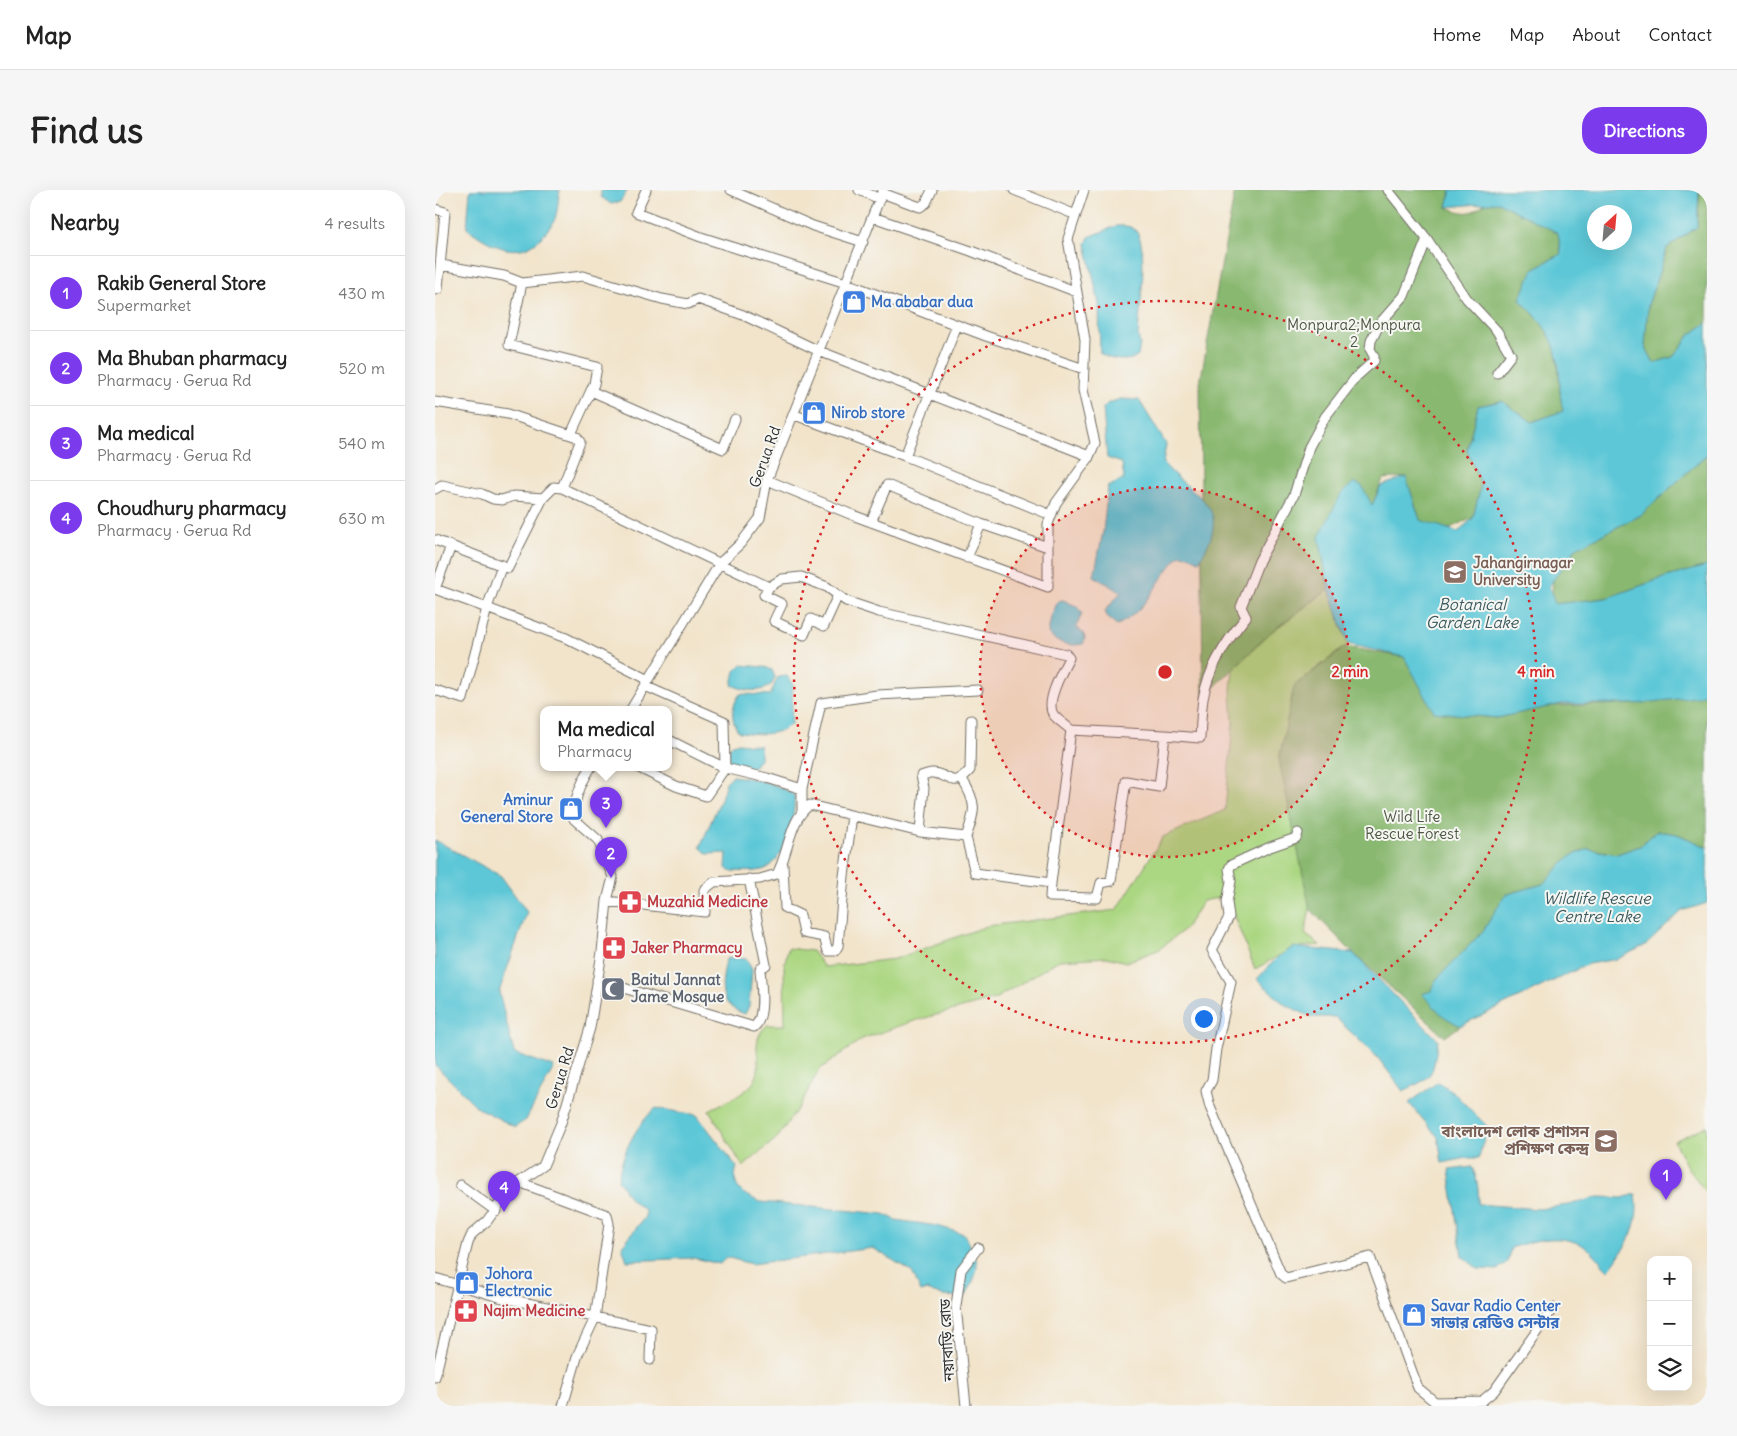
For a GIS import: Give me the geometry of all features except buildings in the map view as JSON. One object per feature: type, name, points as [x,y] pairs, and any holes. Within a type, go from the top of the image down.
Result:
[{"type":"street","points":[[646,190],[637,212],[701,237],[846,283],[957,325],[1084,368]]},
{"type":"street","points":[[731,190],[813,226],[863,242]]},
{"type":"street","points":[[859,190],[881,194],[920,207],[926,203],[932,190]]},
{"type":"street","points":[[1014,190],[1076,215]]},
{"type":"street","points":[[767,480],[871,522],[1049,587],[1047,524],[1056,502],[1089,456],[1095,442],[1083,390],[1085,340],[1068,239],[1084,190]]},
{"type":"street","points":[[1388,190],[1427,239],[1467,299],[1497,331],[1511,355],[1497,373]]},
{"type":"street","name":"Gerua Rd","points":[[633,706],[720,563],[741,543],[760,518],[767,480],[795,415],[881,194]]},
{"type":"street","points":[[435,209],[445,212],[438,289],[435,290]]},
{"type":"street","points":[[873,217],[1077,292]]},
{"type":"street","points":[[838,595],[825,626],[811,619],[804,635],[774,620],[782,604],[765,595],[769,587],[782,579],[801,577],[827,587],[838,595],[846,601],[888,615],[1066,654],[1069,658],[1052,697],[1051,707],[1053,714],[1071,730],[1200,738],[1203,698],[1208,683],[1219,656],[1246,617],[1241,607],[1245,593],[1259,561],[1294,495],[1309,447],[1325,416],[1356,377],[1374,361],[1374,356],[1370,349],[1371,341],[1380,323],[1404,296],[1427,239]]},
{"type":"street","points":[[441,265],[504,276],[522,282],[583,276],[662,300],[688,304],[698,299],[743,315],[819,351],[1089,456]]},
{"type":"street","points":[[522,282],[509,345],[597,367],[591,391],[571,434]]},
{"type":"street","points":[[905,456],[957,325]]},
{"type":"street","points":[[591,391],[723,449],[735,419]]},
{"type":"street","points":[[435,402],[508,414],[571,434],[580,442],[562,488]]},
{"type":"street","points":[[795,415],[905,456],[1051,516]]},
{"type":"street","points":[[435,489],[442,485],[456,487],[502,500],[514,496],[543,498]]},
{"type":"street","points":[[871,522],[887,485],[981,524],[1048,547]]},
{"type":"street","points":[[435,540],[508,568],[543,498],[554,486],[562,488],[769,587]]},
{"type":"street","points":[[967,558],[981,524]]},
{"type":"street","points":[[451,546],[435,589],[566,638],[647,683],[724,721],[725,768],[706,796],[676,786],[645,771]]},
{"type":"street","points":[[435,690],[463,699],[487,608],[502,566]]},
{"type":"street","points":[[607,901],[705,912],[704,890],[714,882],[760,879],[777,874],[783,864],[802,810],[802,789],[821,703],[877,695],[978,690]]},
{"type":"street","points":[[920,832],[924,788],[921,776],[933,773],[953,781],[962,779],[970,770],[971,720]]},
{"type":"street","points":[[1071,730],[1050,897],[1097,898],[1101,883],[1111,881],[1126,781],[1159,787],[1165,735]]},
{"type":"street","points":[[672,742],[725,768],[802,789]]},
{"type":"street","name":"Gerua Rd","points":[[435,1377],[472,1234],[496,1211],[519,1182],[543,1166],[574,1085],[589,1028],[607,901],[613,877],[598,840],[574,819],[574,809],[581,783],[588,771]]},
{"type":"street","points":[[962,779],[975,803],[974,815],[966,837],[975,873],[1051,883]]},
{"type":"street","points":[[802,810],[809,805],[920,832],[966,837]]},
{"type":"street","points":[[783,864],[785,908],[800,915],[804,933],[824,937],[828,951],[835,950],[839,946],[844,876],[853,816]]},
{"type":"street","points":[[1299,833],[1296,838],[1270,847],[1231,865],[1229,870],[1231,881],[1227,902],[1229,917],[1211,950],[1231,982],[1216,1049],[1212,1080],[1206,1091],[1210,1107],[1281,1274],[1286,1278],[1370,1257],[1419,1388],[1435,1402],[1482,1401],[1494,1391],[1553,1308]]},
{"type":"street","points":[[597,980],[754,1027],[759,1023],[761,1014],[760,969],[766,965],[749,879]]},
{"type":"street","points":[[519,1182],[607,1215],[609,1224],[595,1318],[578,1354],[563,1406]]},
{"type":"street","points":[[460,1185],[496,1211]]},
{"type":"street","name":"নয়াবাড়ি রোড","points":[[966,1406],[956,1306],[961,1270],[978,1248]]},
{"type":"street","points":[[435,1278],[499,1297],[651,1330],[649,1360]]},
{"type":"green space","name":"Monpura2;Monpura 2","points":[[1235,190],[1451,190],[1447,207],[1466,212],[1477,209],[1486,203],[1498,202],[1558,233],[1561,254],[1533,269],[1520,300],[1538,319],[1553,342],[1557,358],[1563,411],[1532,422],[1502,401],[1478,406],[1467,450],[1481,485],[1473,518],[1447,529],[1420,521],[1406,477],[1383,479],[1372,506],[1319,537],[1329,589],[1271,632],[1203,698],[1200,383]]},
{"type":"green space","points":[[1700,190],[1707,190],[1707,323],[1690,335],[1673,357],[1654,363],[1645,346],[1648,305],[1667,248],[1697,227]]},
{"type":"green space","points":[[1707,454],[1707,566],[1663,578],[1606,598],[1555,604],[1552,595],[1553,580],[1576,548],[1641,515]]},
{"type":"green space","points":[[1329,589],[1348,644],[1294,686],[1300,845],[1310,909],[1305,934],[1320,945],[1293,948],[1255,969],[1233,914],[1222,897],[1203,901],[1185,929],[1158,950],[1126,962],[1107,957],[1059,960],[995,999],[914,1021],[862,1039],[819,1070],[801,1104],[778,1137],[743,1167],[709,1110],[749,1088],[757,1076],[757,1047],[761,1032],[767,1025],[785,1025],[784,967],[788,948],[812,951],[824,967],[895,959],[987,926],[1117,910],[1163,837],[1225,810],[1233,724],[1231,689],[1233,669],[1271,632]]},
{"type":"green space","name":"Wild Life Rescue Forest","points":[[1345,647],[1404,657],[1435,712],[1497,718],[1550,706],[1634,704],[1707,690],[1707,847],[1677,834],[1657,831],[1640,846],[1617,854],[1588,849],[1569,857],[1543,884],[1505,895],[1483,931],[1435,981],[1431,991],[1460,1026],[1445,1037],[1353,953],[1310,909],[1279,760],[1294,686]]},
{"type":"green space","points":[[1707,1126],[1707,1193],[1687,1167],[1674,1141]]},
{"type":"water","points":[[470,190],[560,190],[556,214],[552,224],[536,242],[526,248],[516,250],[496,246],[467,228]]},
{"type":"water","points":[[601,190],[628,190],[620,202],[611,204],[601,197]]},
{"type":"water","name":"Botanical Garden Lake","points":[[1451,190],[1699,190],[1697,227],[1667,248],[1648,305],[1645,346],[1654,363],[1673,357],[1690,335],[1707,323],[1707,454],[1641,515],[1576,548],[1549,586],[1555,604],[1606,598],[1663,578],[1707,566],[1707,693],[1697,697],[1634,704],[1562,704],[1497,718],[1434,712],[1404,657],[1348,644],[1329,589],[1319,537],[1341,494],[1354,482],[1362,486],[1372,505],[1381,486],[1406,477],[1420,520],[1458,532],[1473,518],[1481,485],[1467,450],[1478,406],[1502,401],[1532,422],[1563,411],[1555,348],[1543,325],[1520,300],[1533,269],[1561,254],[1558,233],[1498,202],[1447,207]]},
{"type":"water","points":[[1116,226],[1129,227],[1135,230],[1142,249],[1143,263],[1138,356],[1124,360],[1108,357],[1100,353],[1099,304],[1086,244],[1089,237]]},
{"type":"water","points":[[1121,399],[1139,400],[1166,444],[1163,463],[1207,504],[1212,515],[1213,527],[1209,542],[1199,561],[1189,556],[1180,555],[1136,612],[1117,625],[1108,618],[1105,611],[1121,592],[1094,576],[1103,532],[1108,487],[1124,479],[1122,463],[1107,458],[1103,408],[1108,403]]},
{"type":"water","points":[[1063,600],[1076,606],[1082,613],[1076,627],[1084,633],[1085,639],[1083,644],[1064,643],[1054,639],[1048,633],[1051,617],[1058,601]]},
{"type":"water","points":[[741,665],[765,667],[772,670],[775,677],[772,684],[758,690],[742,689],[732,685],[735,671]]},
{"type":"water","points":[[787,676],[793,685],[791,724],[773,733],[739,732],[734,723],[733,708],[740,694],[770,695],[778,677]]},
{"type":"water","points":[[739,743],[760,746],[760,759],[754,767],[743,768],[729,763],[728,750],[732,745]]},
{"type":"water","points":[[732,776],[764,782],[780,787],[794,795],[793,813],[788,836],[778,857],[772,865],[765,869],[729,871],[726,868],[727,853],[707,854],[700,847],[721,799],[726,782]]},
{"type":"water","name":"Wildlife Rescue Centre Lake","points":[[1657,831],[1677,834],[1707,847],[1707,903],[1682,911],[1646,945],[1617,959],[1588,964],[1460,1026],[1443,1016],[1422,994],[1431,991],[1435,981],[1483,931],[1505,895],[1543,884],[1569,857],[1588,849],[1617,854],[1640,846]]},
{"type":"water","points":[[435,840],[501,876],[527,912],[499,992],[514,1053],[554,1067],[526,1120],[515,1127],[478,1108],[435,1065]]},
{"type":"water","points":[[1293,947],[1353,953],[1438,1040],[1433,1068],[1427,1078],[1403,1091],[1378,1058],[1335,1017],[1311,1017],[1284,1004],[1257,979],[1277,958]]},
{"type":"water","points":[[746,958],[752,970],[749,1006],[745,1014],[729,1005],[723,992],[722,985],[726,959]]},
{"type":"water","points":[[1438,1082],[1453,1092],[1487,1126],[1479,1158],[1467,1158],[1442,1163],[1438,1137],[1409,1103]]},
{"type":"water","points":[[656,1108],[697,1115],[737,1167],[735,1180],[740,1190],[761,1202],[884,1214],[896,1220],[937,1226],[964,1234],[974,1252],[977,1266],[974,1279],[965,1297],[943,1296],[926,1290],[921,1292],[912,1272],[873,1248],[751,1264],[726,1257],[720,1264],[693,1258],[627,1261],[622,1246],[645,1217],[645,1210],[631,1200],[618,1180],[626,1150],[642,1123]]},
{"type":"water","points":[[1472,1167],[1478,1186],[1478,1204],[1539,1209],[1568,1205],[1598,1197],[1622,1198],[1636,1194],[1636,1216],[1631,1236],[1608,1271],[1590,1250],[1580,1244],[1561,1239],[1541,1240],[1511,1248],[1507,1262],[1497,1270],[1478,1269],[1462,1256],[1449,1170]]},
{"type":"place","name":"Ma ababar dua","points":[[854,302]]},
{"type":"place","name":"Nirob store","points":[[814,413]]},
{"type":"place","name":"Jahangirnagar University","points":[[1455,572]]},
{"type":"place","name":"Aminur General Store","points":[[571,809]]},
{"type":"place","name":"Ma medical","points":[[606,828]]},
{"type":"place","name":"Ma Bhuban pharmacy","points":[[611,878]]},
{"type":"place","name":"Muzahid Medicine","points":[[630,902]]},
{"type":"place","name":"Jaker Pharmacy","points":[[614,948]]},
{"type":"place","name":"Baitul Jannat Jame Mosque","points":[[613,989]]},
{"type":"place","name":"বাংলাদেশ লোক প্রশাসন প্রশিক্ষণ কেন্দ্র","points":[[1606,1141]]},
{"type":"place","name":"Rakib General Store","points":[[1666,1200]]},
{"type":"place","name":"Choudhury pharmacy","points":[[504,1212]]},
{"type":"place","name":"Johora Electronic","points":[[467,1283]]},
{"type":"place","name":"Najim Medicine","points":[[466,1311]]},
{"type":"place","name":"Savar Radio Center সাভার রেডিও সেন্টার","points":[[1414,1315]]}]
